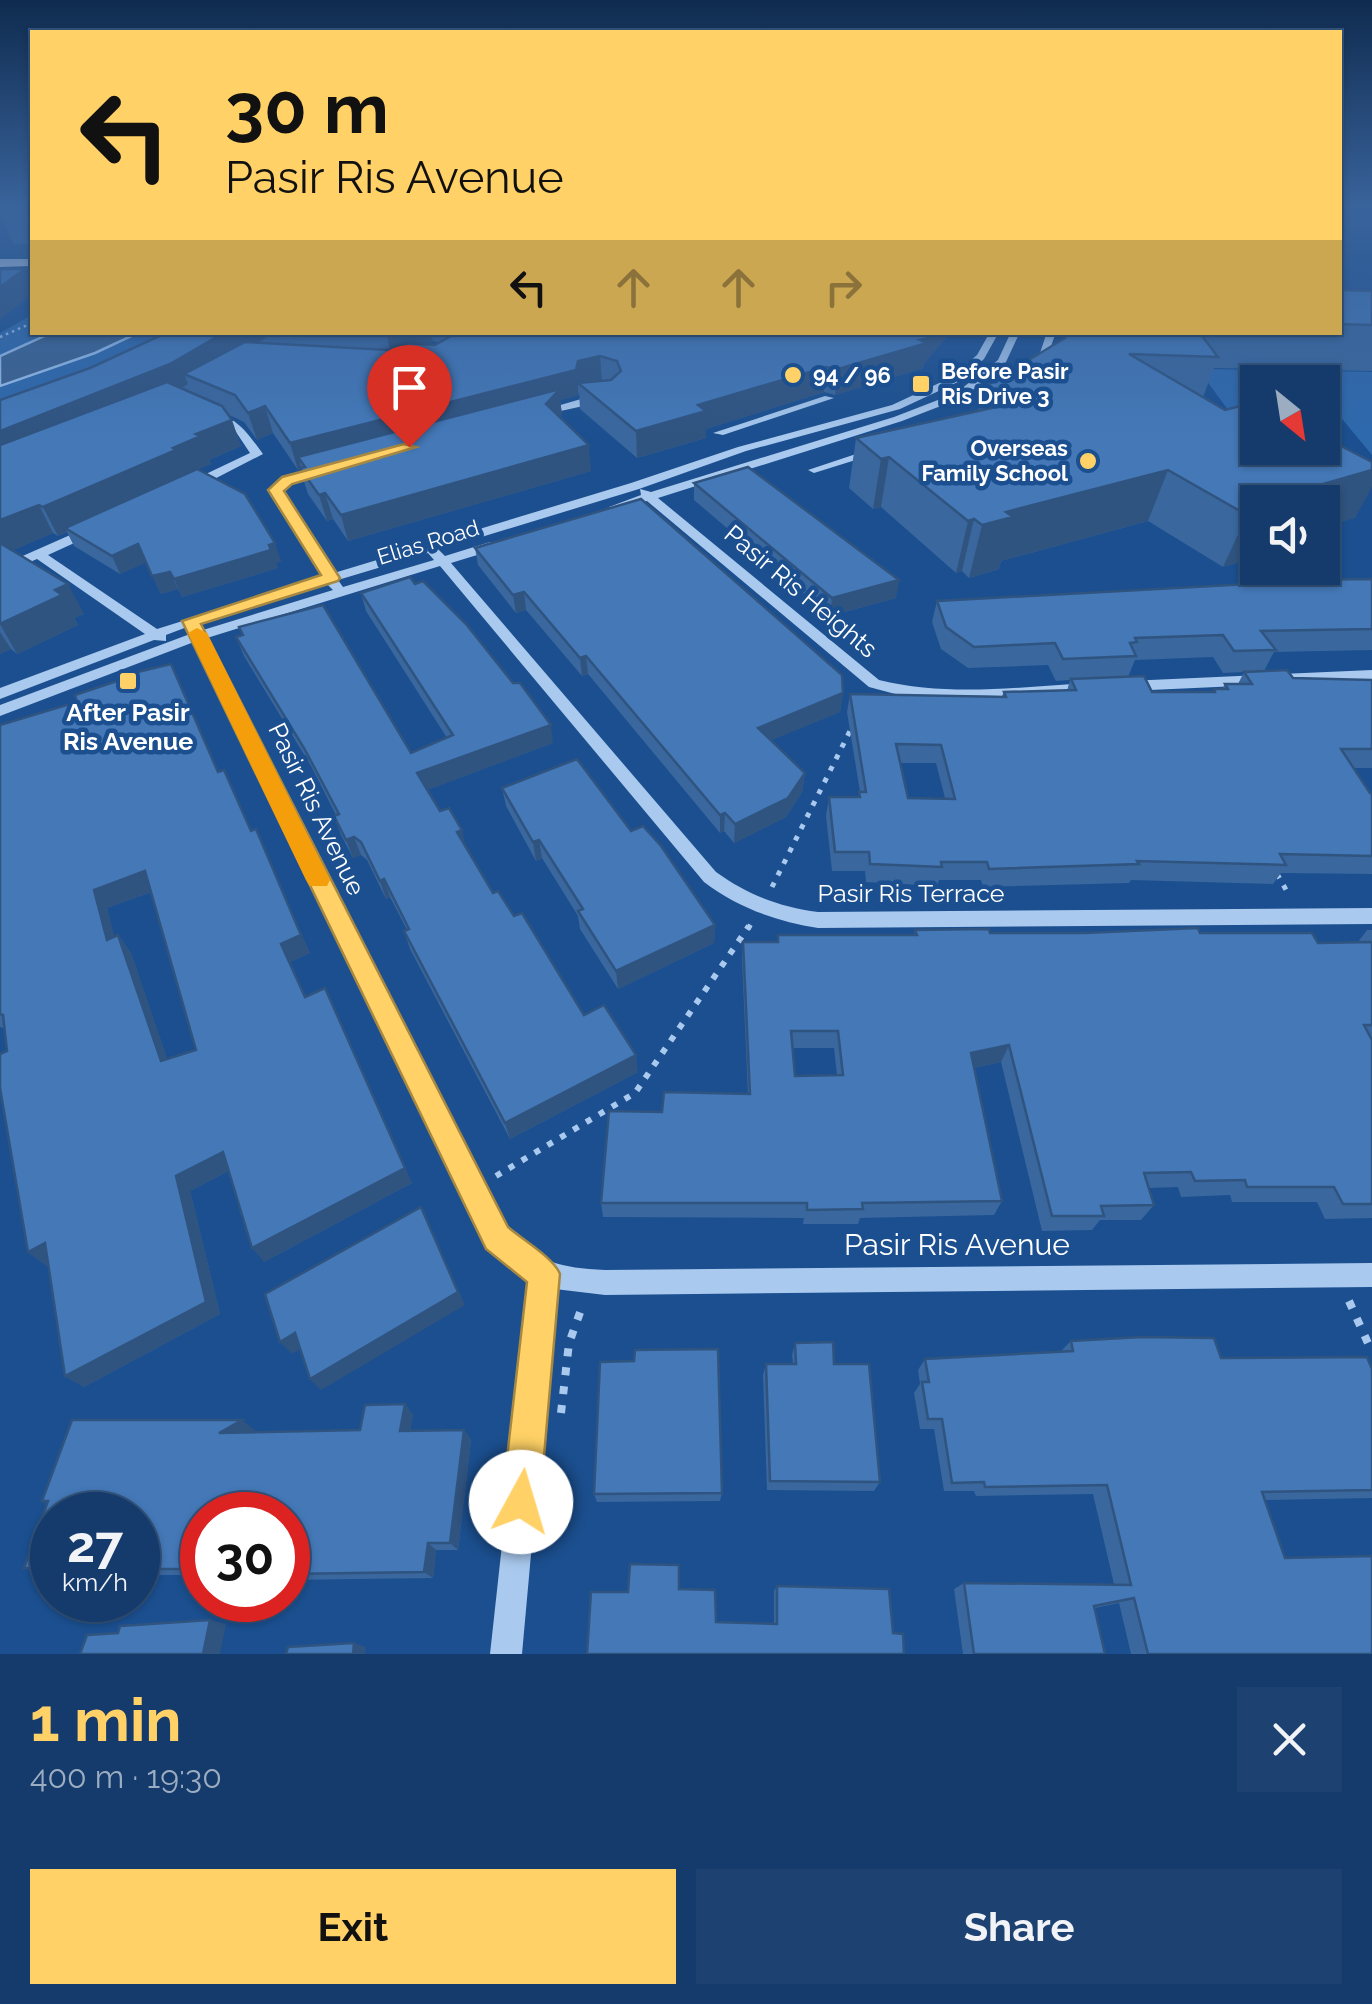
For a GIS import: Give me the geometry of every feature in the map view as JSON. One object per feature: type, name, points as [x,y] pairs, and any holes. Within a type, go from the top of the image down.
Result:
[{"type":"street","name":"Elias Road","points":[[437,555],[742,450],[927,395],[954,380],[981,357],[992,335]]},
{"type":"street","name":"Elias Road","points":[[0,694],[157,634],[195,628],[437,555],[650,497],[933,406],[960,395],[1002,362],[1015,335]]},
{"type":"street","points":[[1002,362],[1027,372],[1050,335]]},
{"type":"street","points":[[530,415],[588,400],[584,396],[590,389],[612,393]]},
{"type":"street","points":[[776,456],[742,450],[714,432],[829,398]]},
{"type":"street","points":[[172,494],[257,454],[238,427],[202,410]]},
{"type":"street","points":[[814,470],[884,448]]},
{"type":"street","points":[[737,468],[742,450]]},
{"type":"street","points":[[335,585],[276,490],[287,480],[340,466]]},
{"type":"street","name":"Pasir Ris Heights","points":[[636,486],[874,684],[917,693],[956,694],[1372,674]]},
{"type":"street","points":[[0,571],[110,522]]},
{"type":"street","points":[[38,554],[170,646]]},
{"type":"street","name":"Pasir Ris Terrace","points":[[437,555],[710,876],[730,892],[762,907],[818,920],[1372,916]]},
{"type":"street","name":"Elias Road","points":[[0,711],[170,646],[195,628]]},
{"type":"street","name":"Pasir Ris Avenue","points":[[195,628],[471,1190],[497,1238],[523,1262],[544,1274],[592,1281],[1372,1275]]},
{"type":"street","points":[[506,1654],[544,1274]]},
{"type":"path","points":[[0,337],[30,324]]},
{"type":"path","points":[[253,348],[270,335]]},
{"type":"path","points":[[471,1190],[634,1093],[762,907],[874,684]]},
{"type":"path","points":[[1272,865],[1300,916]]},
{"type":"path","points":[[1338,1276],[1372,1352]]},
{"type":"path","points":[[560,1418],[569,1342],[592,1281]]},
{"type":"shaded area","points":[[30,316],[30,335],[57,335],[0,367],[0,333]]},
{"type":"shaded area","points":[[46,335],[134,335],[95,353],[0,386],[0,356]]},
{"type":"shaded area","points":[[119,335],[204,335],[0,424],[0,385]]},
{"type":"shaded area","points":[[1198,369],[1240,370],[1240,426]]},
{"type":"shaded area","points":[[1340,371],[1372,372],[1372,455],[1340,416]]},
{"type":"building","points":[[1342,290],[1372,291],[1372,325],[1342,324]]},
{"type":"building","points":[[162,335],[220,335],[170,364],[0,431],[0,400],[90,368]]},
{"type":"building","points":[[453,335],[931,335],[920,340],[927,343],[838,369],[826,367],[698,405],[706,411],[636,431],[578,383],[611,380],[621,371],[617,361],[600,356],[578,361],[576,370],[290,443],[265,406],[248,413],[235,395],[184,374],[245,342],[388,350],[408,343],[435,345]]},
{"type":"building","points":[[1066,335],[1201,335],[1218,357],[1129,354],[1225,410],[1240,406],[1240,465],[1340,465],[1341,446],[1372,462],[1372,470],[1320,485],[1240,485],[1240,511],[1168,470],[1006,512],[1013,517],[982,525],[974,519],[968,521],[889,457],[881,459],[856,438],[1023,401],[983,388]]},
{"type":"building","points":[[167,382],[222,406],[232,420],[196,434],[201,436],[173,448],[176,450],[43,507],[39,505],[0,520],[0,445]]},
{"type":"building","points":[[560,389],[546,404],[589,445],[341,515],[325,493],[319,495],[300,468],[305,467],[298,457]]},
{"type":"building","points":[[748,467],[899,580],[832,598],[694,483]]},
{"type":"building","points":[[197,469],[245,494],[275,543],[269,545],[271,550],[174,579],[170,572],[152,576],[138,544],[112,556],[65,528]]},
{"type":"building","points":[[641,499],[842,675],[843,693],[758,728],[805,773],[788,798],[735,824],[725,813],[720,815],[586,656],[580,658],[524,592],[513,595],[475,548]]},
{"type":"building","points":[[0,543],[68,584],[55,590],[62,595],[0,624]]},
{"type":"building","points":[[410,577],[415,584],[423,581],[466,624],[513,683],[520,683],[551,725],[417,773],[440,811],[449,808],[462,830],[457,832],[493,893],[498,891],[514,916],[522,913],[584,1015],[604,1005],[636,1055],[505,1123],[404,931],[409,929],[384,879],[380,881],[361,842],[354,837],[346,840],[334,816],[339,814],[304,748],[236,637],[243,635],[239,627],[323,605],[411,753],[453,735],[361,593]]},
{"type":"building","points":[[1340,579],[1372,579],[1372,629],[1261,631],[1276,650],[1234,651],[1223,635],[1135,638],[1137,642],[1130,643],[1136,656],[1063,659],[1055,643],[974,647],[946,627],[937,601],[1240,585],[1340,585]]},
{"type":"building","points":[[171,664],[218,772],[224,770],[251,831],[256,829],[301,935],[281,944],[305,997],[325,988],[405,1168],[252,1248],[223,1152],[176,1176],[206,1302],[65,1376],[45,1243],[28,1252],[0,1088],[0,1054],[7,1051],[0,1014],[0,725],[77,702],[75,695],[123,679],[121,676]],"holes":[[[145,871],[196,1050],[161,1061],[118,935],[107,940],[94,890]]]},
{"type":"building","points":[[1287,670],[1293,678],[1372,680],[1372,749],[1341,749],[1372,793],[1372,856],[1280,854],[1286,865],[1137,861],[1139,864],[989,869],[987,862],[941,862],[942,867],[870,864],[869,852],[835,852],[829,797],[860,797],[859,792],[866,792],[850,694],[1006,697],[1004,692],[1076,690],[1071,679],[1144,676],[1152,692],[1215,692],[1214,689],[1228,689],[1225,684],[1252,684],[1244,672]],"holes":[[[896,744],[941,745],[955,799],[908,798]]]},
{"type":"building","points":[[577,759],[631,831],[643,826],[661,846],[715,925],[616,971],[578,911],[583,909],[539,840],[533,842],[502,788]]},
{"type":"building","points":[[1198,928],[1200,933],[1312,933],[1318,943],[1372,942],[1372,1025],[1364,1025],[1372,1040],[1372,1204],[1343,1204],[1334,1187],[1247,1187],[1245,1180],[1195,1181],[1191,1172],[1144,1173],[1154,1205],[1101,1206],[1104,1216],[1052,1216],[1009,1045],[971,1053],[1002,1201],[862,1203],[863,1209],[807,1210],[807,1203],[601,1203],[609,1111],[662,1112],[664,1092],[750,1094],[743,942],[778,942],[778,935],[917,935],[915,930],[1084,933]],"holes":[[[791,1031],[838,1031],[843,1075],[795,1076]]]},
{"type":"building","points":[[421,1207],[458,1292],[310,1379],[295,1333],[280,1342],[265,1294]]},
{"type":"building","points":[[1214,1338],[1221,1358],[1367,1357],[1372,1369],[1372,1490],[1262,1492],[1285,1558],[1372,1556],[1372,1654],[1148,1654],[1134,1598],[1094,1606],[1105,1654],[974,1654],[964,1583],[1131,1585],[1107,1485],[985,1487],[984,1482],[952,1483],[942,1419],[928,1419],[922,1382],[929,1382],[925,1359],[1073,1351],[1071,1341]]},
{"type":"building","points":[[833,1342],[834,1364],[869,1364],[880,1482],[770,1481],[766,1364],[796,1364],[795,1343]]},
{"type":"building","points":[[718,1349],[722,1493],[594,1494],[600,1362],[634,1361],[635,1350]]},
{"type":"building","points":[[405,1404],[400,1431],[464,1430],[450,1543],[428,1543],[424,1572],[310,1574],[310,1492],[180,1492],[180,1569],[160,1569],[160,1492],[45,1492],[72,1420],[242,1420],[219,1433],[360,1430],[365,1405]]},
{"type":"building","points":[[630,1564],[679,1565],[679,1589],[715,1590],[716,1622],[777,1624],[777,1586],[889,1589],[893,1633],[903,1634],[904,1654],[587,1654],[591,1592],[628,1592]]},
{"type":"building","points":[[210,1622],[203,1654],[80,1654],[87,1635],[118,1633],[120,1626]]},
{"type":"building","points":[[354,1643],[353,1654],[286,1654],[288,1647]]},
{"type":"slow traffic","points":[[197,633],[318,880]]},
{"type":"place","name":"94 / 96","points":[[793,375]]},
{"type":"place","name":"Before Pasir Ris Drive 3","points":[[921,384]]},
{"type":"place","name":"Overseas Family School","points":[[1088,461]]},
{"type":"place","name":"After Pasir Ris Avenue","points":[[128,681]]},
{"type":"route","points":[[409,447],[287,480],[276,490],[276,496],[332,578],[191,621],[471,1190],[497,1238],[523,1262],[544,1274],[521,1502]]}]
